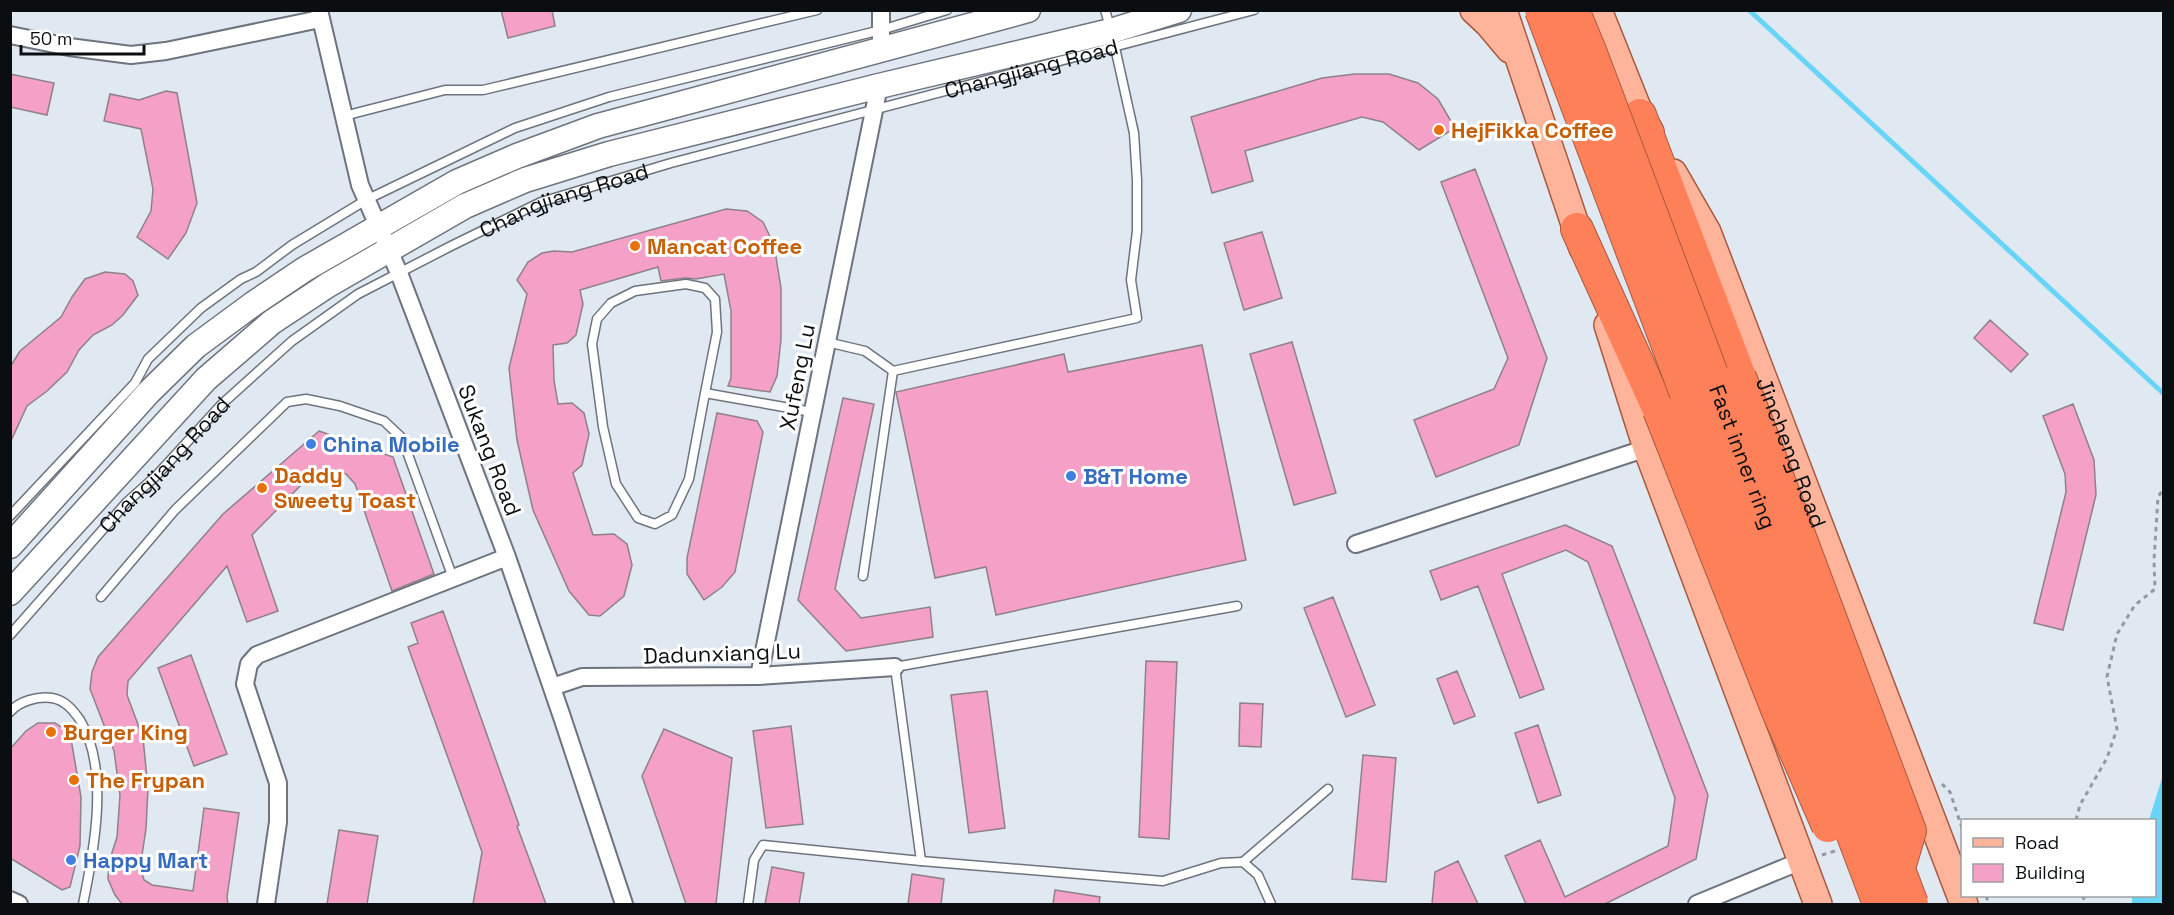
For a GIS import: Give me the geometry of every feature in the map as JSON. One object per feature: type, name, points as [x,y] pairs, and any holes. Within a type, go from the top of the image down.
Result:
[{"type":"highway","name":"Fast inner ring","points":[[1541,10],[1878,901]]},
{"type":"highway","name":"Fast inner ring","points":[[1573,10],[1912,904]]},
{"type":"highway","points":[[1640,115],[1910,831],[1899,868]]},
{"type":"highway","points":[[1577,230],[1659,410],[1777,709],[1854,884],[1878,901]]},
{"type":"main road","points":[[10,546],[149,392],[196,346],[305,269],[457,182],[598,126],[881,40],[1028,10]]},
{"type":"main road","name":"Changjiang Road","points":[[10,593],[206,379],[272,322],[328,285],[465,206],[525,180],[609,154],[1110,30],[1179,10]]},
{"type":"main road","points":[[1474,10],[1520,60]]},
{"type":"main road","points":[[1503,10],[1647,448],[1818,904]]},
{"type":"main road","name":"Jincheng Road","points":[[1598,10],[1640,115],[1707,232],[1961,896]]},
{"type":"main road","points":[[1620,10],[1625,78]]},
{"type":"street","points":[[881,10],[881,40]]},
{"type":"street","name":"Sukang Road","points":[[320,15],[366,200],[399,273],[507,557],[624,904]]},
{"type":"street","points":[[10,35],[131,55],[166,51],[320,15]]},
{"type":"street","name":"Xufeng Lu","points":[[759,676],[879,86]]},
{"type":"street","points":[[1356,544],[1647,448]]},
{"type":"street","points":[[266,904],[279,822],[278,783],[245,684],[249,664],[257,655],[507,557]]},
{"type":"street","name":"Dadunxiang Lu","points":[[552,687],[582,677],[759,676],[895,667]]},
{"type":"street","points":[[1697,904],[1801,861]]},
{"type":"street","points":[[10,900],[19,904]]},
{"type":"lane","points":[[344,116],[445,90],[483,90],[817,10]]},
{"type":"lane","points":[[10,516],[135,383],[148,359],[201,308],[241,279],[256,272],[292,246],[366,200],[515,128],[609,97],[881,40],[947,10]]},
{"type":"lane","name":"Changjiang Road","points":[[10,635],[128,502],[156,476],[222,404],[292,341],[358,294],[399,273],[541,202],[671,163],[874,110],[1110,30],[1254,10]]},
{"type":"lane","points":[[827,342],[865,351],[893,372],[1137,318],[1131,280],[1137,231],[1134,133],[1110,30]]},
{"type":"lane","points":[[686,285],[705,288],[715,299],[717,332],[705,393],[689,479],[672,515],[655,524],[638,518],[616,484],[603,428],[592,344],[597,320],[611,303],[635,291],[686,285]]},
{"type":"lane","points":[[863,576],[893,372]]},
{"type":"lane","points":[[705,393],[812,412]]},
{"type":"lane","points":[[101,597],[175,510],[288,402],[306,399],[340,406],[384,421],[402,438],[453,578]]},
{"type":"lane","points":[[921,861],[895,667],[1237,606]]},
{"type":"lane","points":[[10,712],[35,698],[54,698],[72,708],[88,734],[98,790],[94,851],[83,904]]},
{"type":"lane","points":[[748,904],[754,860],[763,844],[921,861],[1163,881],[1221,863],[1243,862],[1328,789]]},
{"type":"lane","points":[[1243,862],[1258,875],[1270,904]]},
{"type":"path","points":[[2076,819],[2080,805],[2107,758],[2117,729],[2107,677],[2117,634],[2135,605],[2155,589],[2154,560],[2158,497],[2163,488]]},
{"type":"path","points":[[1958,815],[1961,825]]},
{"type":"water","points":[[2163,775],[2163,904],[2132,904],[2132,897],[2156,897],[2156,819],[2149,819]]},
{"type":"building","points":[[501,10],[552,10],[555,26],[508,38]]},
{"type":"building","points":[[10,74],[54,83],[47,115],[10,107]]},
{"type":"building","points":[[1355,74],[1389,74],[1418,83],[1438,99],[1455,128],[1419,150],[1383,122],[1362,117],[1245,151],[1253,181],[1212,193],[1191,117],[1322,78]]},
{"type":"building","points":[[166,91],[177,93],[197,203],[186,233],[168,259],[137,237],[151,211],[153,189],[141,129],[104,121],[110,94],[139,100]]},
{"type":"building","points":[[1475,169],[1547,358],[1519,445],[1436,477],[1414,420],[1494,389],[1508,358],[1441,182]]},
{"type":"building","points":[[726,209],[747,211],[763,222],[774,245],[781,288],[781,339],[777,376],[770,392],[728,386],[731,378],[731,311],[724,274],[696,279],[661,281],[658,267],[580,290],[583,304],[576,335],[567,343],[553,345],[554,380],[558,404],[572,403],[584,413],[589,434],[582,465],[573,473],[593,535],[614,534],[627,544],[632,565],[624,596],[600,616],[589,615],[569,591],[533,510],[517,440],[509,368],[527,294],[517,280],[528,262],[542,253],[572,252]]},
{"type":"building","points":[[1262,232],[1282,298],[1244,310],[1224,243]]},
{"type":"building","points":[[105,272],[125,274],[133,281],[138,295],[123,315],[112,325],[93,335],[79,350],[67,372],[27,406],[10,443],[10,367],[20,351],[61,317],[85,279]]},
{"type":"building","points":[[1990,320],[2028,354],[2011,372],[1974,338]]},
{"type":"building","points":[[1292,342],[1336,493],[1294,505],[1250,354]]},
{"type":"building","name":"B&T Home","points":[[1202,345],[1246,560],[996,615],[986,567],[935,578],[896,392],[1064,354],[1068,372]]},
{"type":"building","points":[[843,398],[874,404],[835,589],[861,618],[930,607],[933,637],[846,651],[798,600]]},
{"type":"building","points":[[2073,404],[2094,460],[2096,495],[2063,630],[2034,623],[2066,492],[2065,474],[2043,416]]},
{"type":"building","points":[[717,413],[757,421],[763,432],[735,572],[722,587],[704,600],[687,574],[687,558]]},
{"type":"building","points":[[319,431],[393,457],[434,574],[392,591],[355,484],[346,474],[336,470],[325,470],[311,475],[252,535],[278,611],[247,622],[227,566],[128,681],[127,695],[143,738],[148,788],[146,829],[140,868],[144,880],[152,885],[193,891],[204,808],[239,813],[227,897],[228,904],[122,904],[108,879],[109,862],[117,837],[120,795],[114,751],[90,689],[92,672],[98,657],[223,514]]},
{"type":"building","points":[[1565,525],[1612,546],[1708,795],[1696,859],[1605,904],[1526,904],[1505,856],[1540,840],[1565,897],[1668,846],[1675,798],[1588,562],[1566,550],[1502,574],[1544,689],[1520,698],[1478,586],[1441,600],[1430,571]]},
{"type":"building","points":[[1333,597],[1375,705],[1346,717],[1304,608]]},
{"type":"building","points":[[443,611],[546,904],[473,904],[482,852],[408,647],[418,643],[411,623]]},
{"type":"building","points":[[191,655],[227,754],[194,766],[158,668]]},
{"type":"building","points":[[1146,661],[1177,662],[1169,839],[1139,837]]},
{"type":"building","points":[[1457,671],[1475,716],[1454,724],[1437,679]]},
{"type":"building","points":[[987,691],[1005,828],[969,833],[951,695]]},
{"type":"building","points":[[1240,703],[1263,704],[1261,747],[1239,746]]},
{"type":"building","points":[[38,723],[55,723],[70,733],[81,797],[80,846],[70,887],[62,890],[10,858],[10,749],[26,731]]},
{"type":"building","points":[[1538,725],[1561,795],[1538,803],[1515,733]]},
{"type":"building","points":[[791,726],[803,824],[766,828],[753,731]]},
{"type":"building","points":[[664,729],[732,758],[716,904],[686,904],[642,776]]},
{"type":"building","points":[[1363,755],[1396,758],[1386,882],[1352,879]]},
{"type":"building","points":[[339,830],[378,836],[367,904],[327,904]]},
{"type":"building","points":[[1458,861],[1478,904],[1432,904],[1435,872]]},
{"type":"building","points":[[772,867],[804,873],[799,904],[765,904]]},
{"type":"building","points":[[912,874],[944,879],[941,904],[908,904]]},
{"type":"building","points":[[1055,890],[1100,897],[1099,904],[1053,904]]},
{"type":"waterway","points":[[1749,10],[2164,394]]},
{"type":"place","name":"HejFikka Coffee","points":[[1439,130]]},
{"type":"place","name":"Mancat Coffee","points":[[635,246]]},
{"type":"place","name":"China Mobile","points":[[311,444]]},
{"type":"place","name":"B&T Home","points":[[1071,476]]},
{"type":"place","name":"Daddy Sweety Toast","points":[[262,488]]},
{"type":"place","name":"Burger King","points":[[51,732]]},
{"type":"place","name":"The Frypan","points":[[74,780]]},
{"type":"place","name":"Happy Mart","points":[[71,860]]}]
